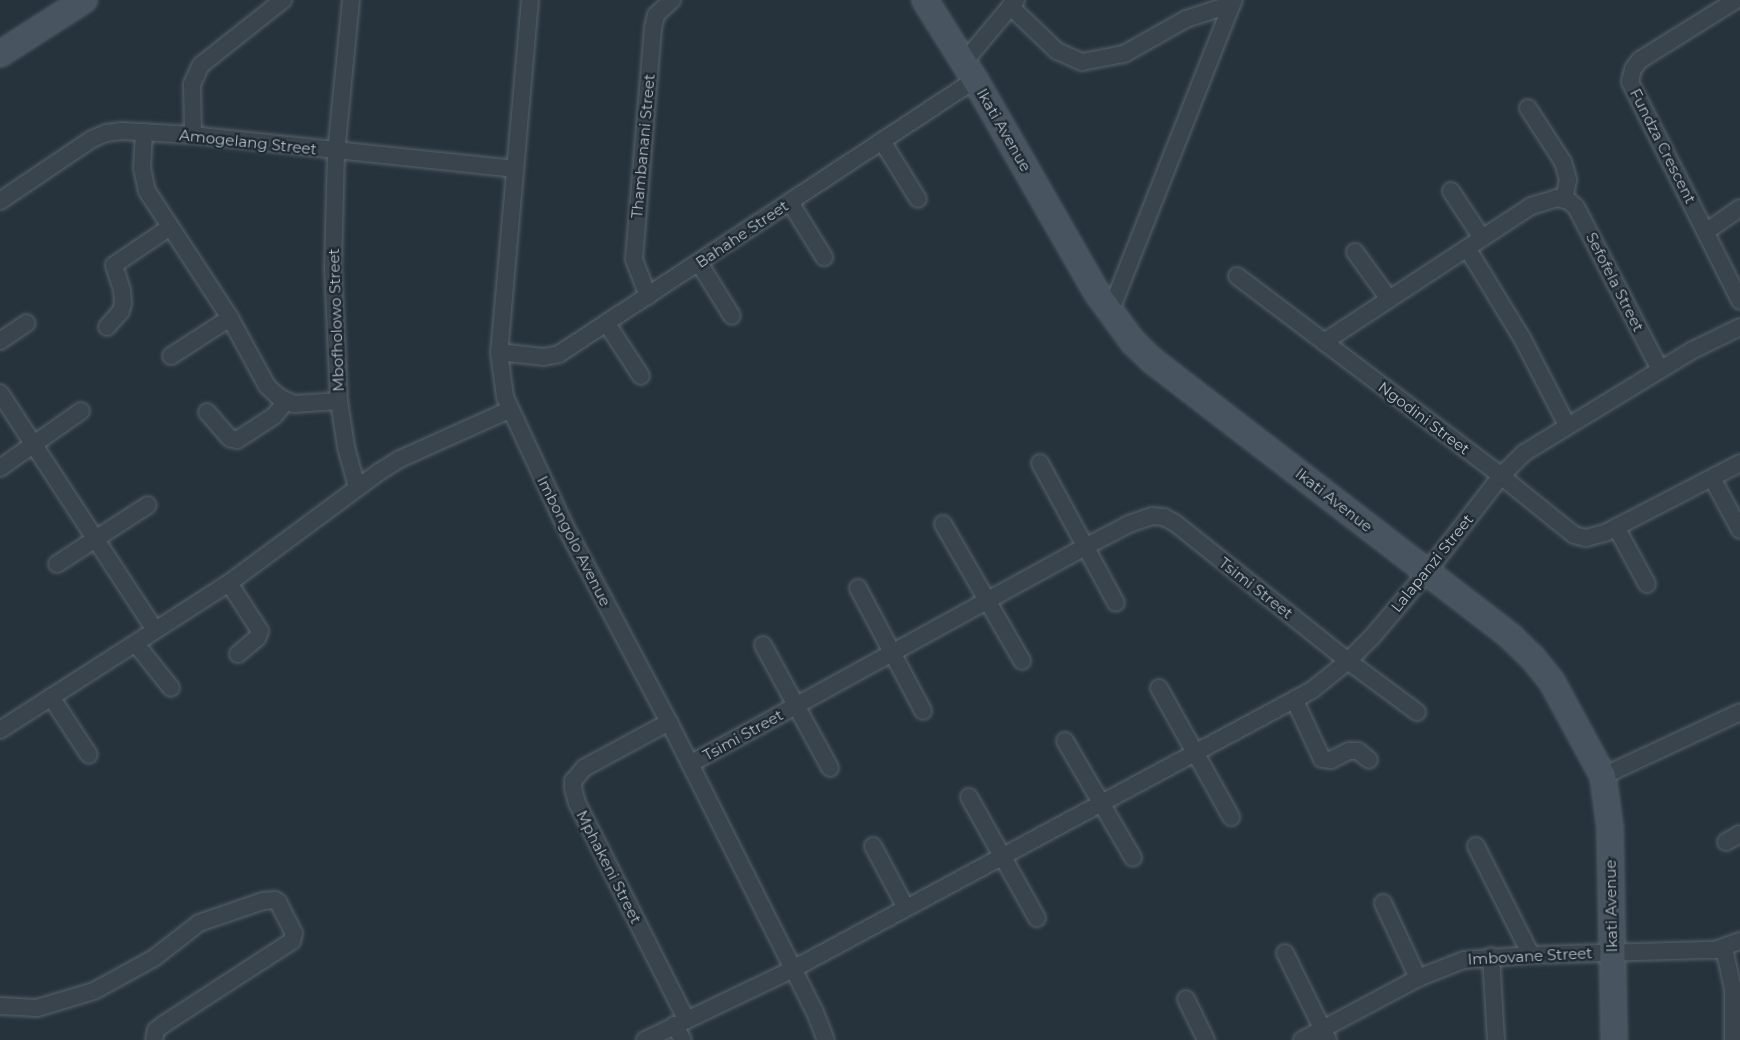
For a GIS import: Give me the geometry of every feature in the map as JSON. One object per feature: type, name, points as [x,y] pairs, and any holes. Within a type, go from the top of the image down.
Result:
[{"type":"street","points":[[0,54],[84,0]]},
{"type":"street","points":[[193,135],[192,84],[201,64],[283,0]]},
{"type":"street","name":"Mbofholowo Street","points":[[351,0],[336,152],[332,234],[339,401],[346,447],[357,487]]},
{"type":"street","name":"Imbongolo Avenue","points":[[530,0],[499,352],[501,381],[509,410],[564,524],[669,722],[793,969],[826,1040]]},
{"type":"street","name":"Thambanani Street","points":[[648,296],[636,270],[635,252],[654,21],[661,8],[672,0]]},
{"type":"street","name":"Ikati Avenue","points":[[925,0],[970,71],[1110,312],[1133,342],[1153,361],[1511,637],[1532,657],[1552,682],[1603,776],[1610,828],[1614,1040]]},
{"type":"street","name":"Fundza Crescent","points":[[1736,0],[1640,60],[1630,76],[1632,89],[1707,231],[1740,301]]},
{"type":"street","points":[[1013,3],[1057,51],[1082,62],[1124,54],[1186,19],[1233,2]]},
{"type":"street","points":[[1110,312],[1233,2]]},
{"type":"street","name":"Bahahe Street","points":[[499,352],[544,357],[559,354],[882,141],[970,71],[1013,3]]},
{"type":"street","points":[[1324,342],[1531,206],[1546,200],[1564,199],[1568,180],[1563,162],[1528,108]]},
{"type":"street","points":[[144,132],[144,181],[154,205],[230,318],[267,386],[286,401],[303,404],[339,401]]},
{"type":"street","name":"Amogelang Street","points":[[0,201],[92,139],[106,133],[144,132],[193,135],[336,152],[515,169]]},
{"type":"street","points":[[882,141],[918,199]]},
{"type":"street","points":[[1451,191],[1482,238]]},
{"type":"street","name":"Sefofela Street","points":[[1564,199],[1575,207],[1584,221],[1660,370]]},
{"type":"street","points":[[790,201],[824,257]]},
{"type":"street","points":[[1707,231],[1740,208]]},
{"type":"street","points":[[107,327],[117,316],[123,303],[122,290],[113,269],[114,265],[170,228]]},
{"type":"street","points":[[1467,248],[1522,338],[1568,425]]},
{"type":"street","points":[[1356,252],[1389,299]]},
{"type":"street","points":[[699,263],[732,316]]},
{"type":"street","name":"Ngodini Street","points":[[1237,276],[1501,476],[1574,535],[1586,538],[1596,536],[1740,463]]},
{"type":"street","points":[[171,356],[230,318]]},
{"type":"street","points":[[0,341],[27,323]]},
{"type":"street","points":[[607,324],[641,376]]},
{"type":"street","name":"Lalapanzi Street","points":[[645,1040],[793,969],[1295,701],[1348,662],[1427,572],[1501,476],[1524,453],[1660,370],[1740,327]]},
{"type":"street","points":[[0,393],[155,630]]},
{"type":"street","points":[[207,412],[230,438],[237,440],[279,413],[286,401]]},
{"type":"street","points":[[0,730],[229,583],[357,487],[400,459],[509,410]]},
{"type":"street","points":[[0,468],[81,411]]},
{"type":"street","points":[[1040,463],[1116,603]]},
{"type":"street","points":[[1712,478],[1740,530]]},
{"type":"street","points":[[57,564],[148,505]]},
{"type":"street","name":"Tsimi Street","points":[[690,764],[1085,548],[1141,519],[1164,517],[1348,662],[1417,712]]},
{"type":"street","points":[[943,524],[1022,661]]},
{"type":"street","points":[[1616,527],[1647,584]]},
{"type":"street","points":[[229,583],[260,631],[257,638],[238,654]]},
{"type":"street","points":[[858,588],[894,652],[923,711]]},
{"type":"street","points":[[136,644],[171,688]]},
{"type":"street","name":"Tsimi Street","points":[[764,645],[830,768]]},
{"type":"street","points":[[1159,688],[1231,817]]},
{"type":"street","points":[[51,697],[89,755]]},
{"type":"street","points":[[1295,701],[1322,759],[1331,760],[1349,751],[1358,751],[1370,760]]},
{"type":"street","points":[[1603,776],[1740,712]]},
{"type":"street","name":"Mphakeni Street","points":[[669,722],[584,768],[573,781],[573,788],[577,802],[680,1022]]},
{"type":"street","points":[[1065,741],[1133,858]]},
{"type":"street","points":[[969,797],[1037,918]]},
{"type":"street","points":[[873,846],[906,908]]},
{"type":"street","points":[[1476,846],[1531,955]]},
{"type":"street","points":[[0,1006],[37,1008],[94,991],[154,958],[199,923],[270,900],[278,902],[294,933],[292,941],[164,1024],[156,1030],[154,1040]]},
{"type":"street","points":[[1383,903],[1418,978]]},
{"type":"street","name":"Imbovane Street","points":[[1302,1040],[1326,1035],[1418,978],[1464,960],[1531,955],[1724,948],[1740,941]]},
{"type":"street","points":[[1724,948],[1733,989],[1733,1040]]},
{"type":"street","points":[[1284,953],[1326,1035]]},
{"type":"street","points":[[1491,957],[1496,1040]]},
{"type":"street","points":[[1186,999],[1206,1040]]},
{"type":"street","points":[[680,1022],[683,1040]]}]
